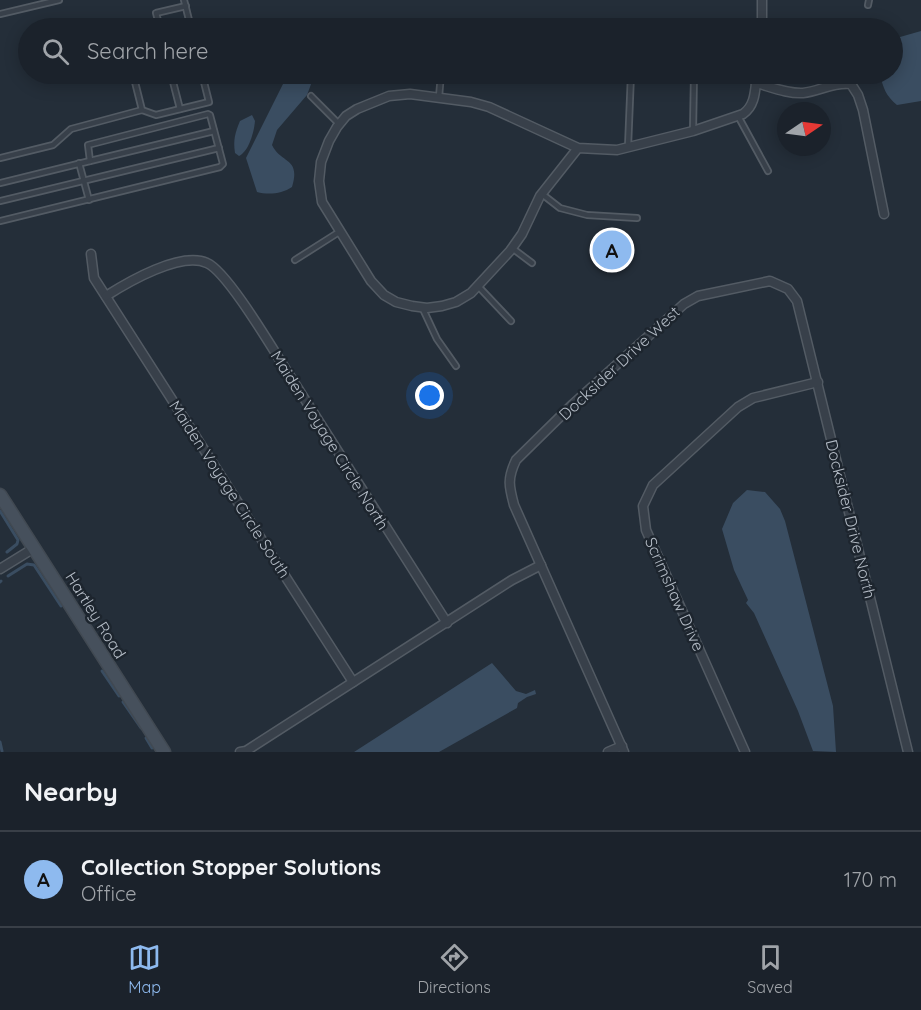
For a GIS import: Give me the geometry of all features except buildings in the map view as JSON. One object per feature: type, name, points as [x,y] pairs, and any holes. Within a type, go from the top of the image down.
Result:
[{"type":"street","points":[[762,0],[762,18]]},
{"type":"street","points":[[578,148],[542,194],[522,234],[512,248],[478,286],[456,302],[442,306],[422,307],[396,302],[384,295],[370,281],[322,202],[319,181],[321,162],[339,124],[357,109],[389,96],[410,94],[471,102],[489,107],[578,148],[617,150],[693,131],[738,116],[752,105],[756,84]]},
{"type":"street","points":[[760,84],[794,93],[805,93],[837,84]]},
{"type":"street","points":[[850,84],[858,95],[863,110],[884,214]]},
{"type":"street","name":"Maiden Voyage Circle South","points":[[91,254],[94,278],[353,682]]},
{"type":"street","name":"Maiden Voyage Circle North","points":[[106,296],[132,279],[152,270],[190,260],[207,263],[225,278],[447,623]]},
{"type":"street","name":"Docksider Drive West","points":[[541,565],[514,505],[508,485],[516,460],[573,404],[684,304],[698,296],[764,282],[779,283],[788,289]]},
{"type":"street","name":"Docksider Drive North","points":[[788,289],[797,301],[818,382],[908,752]]},
{"type":"street","name":"Scrimshaw Drive","points":[[745,752],[646,530],[643,506],[653,485],[745,402],[818,382]]},
{"type":"street","name":"Hartley Road","points":[[0,495],[164,752]]},
{"type":"street","points":[[0,569],[34,548]]},
{"type":"street","points":[[244,752],[512,580],[541,565],[623,749],[608,752]]},
{"type":"lane","points":[[0,14],[59,0]]},
{"type":"lane","points":[[157,18],[156,13],[185,3],[189,18]]},
{"type":"lane","points":[[136,84],[142,110]]},
{"type":"lane","points":[[174,84],[180,109]]},
{"type":"lane","points":[[0,158],[53,145],[71,129],[142,110],[156,115],[209,102],[204,84]]},
{"type":"lane","points":[[439,97],[440,84]]},
{"type":"lane","points":[[628,147],[631,84]]},
{"type":"lane","points":[[693,131],[694,84]]},
{"type":"lane","points":[[311,96],[339,124]]},
{"type":"lane","points":[[0,221],[220,168],[223,164],[208,114],[88,145],[90,161]]},
{"type":"lane","points":[[738,116],[768,171]]},
{"type":"lane","points":[[0,183],[214,131]]},
{"type":"lane","points":[[0,201],[219,148]]},
{"type":"lane","points":[[80,164],[89,200]]},
{"type":"lane","points":[[542,194],[560,208],[580,213],[637,218]]},
{"type":"lane","points":[[296,260],[339,232]]},
{"type":"lane","points":[[512,248],[532,263]]},
{"type":"lane","points":[[478,286],[511,321]]},
{"type":"lane","points":[[422,307],[437,339],[456,366]]},
{"type":"water","points":[[921,31],[921,101],[897,105],[882,84],[903,84],[903,36]]},
{"type":"water","points":[[283,84],[311,84],[307,95],[277,130],[272,145],[294,170],[292,187],[275,193],[257,192],[246,158]]},
{"type":"water","points":[[252,115],[255,121],[252,136],[246,150],[239,156],[235,153],[234,148],[237,129],[240,121]]},
{"type":"water","points":[[747,490],[765,492],[780,509],[785,521],[833,706],[836,752],[813,751],[798,711],[754,613],[746,603],[748,600],[734,570],[722,529],[733,503]]},
{"type":"water","points":[[492,663],[516,691],[526,694],[535,690],[536,694],[518,703],[517,708],[439,752],[354,752]]},
{"type":"waterway","points":[[0,511],[18,540],[17,544],[7,552]]},
{"type":"waterway","points":[[8,576],[27,564],[34,565],[61,606]]},
{"type":"waterway","points":[[102,671],[119,696]]},
{"type":"waterway","points":[[123,702],[141,728]]},
{"type":"waterway","points":[[146,738],[152,748]]},
{"type":"waterway","points":[[0,742],[2,751]]},
{"type":"place","name":"Collection Stopper Solutions","points":[[612,250]]}]
